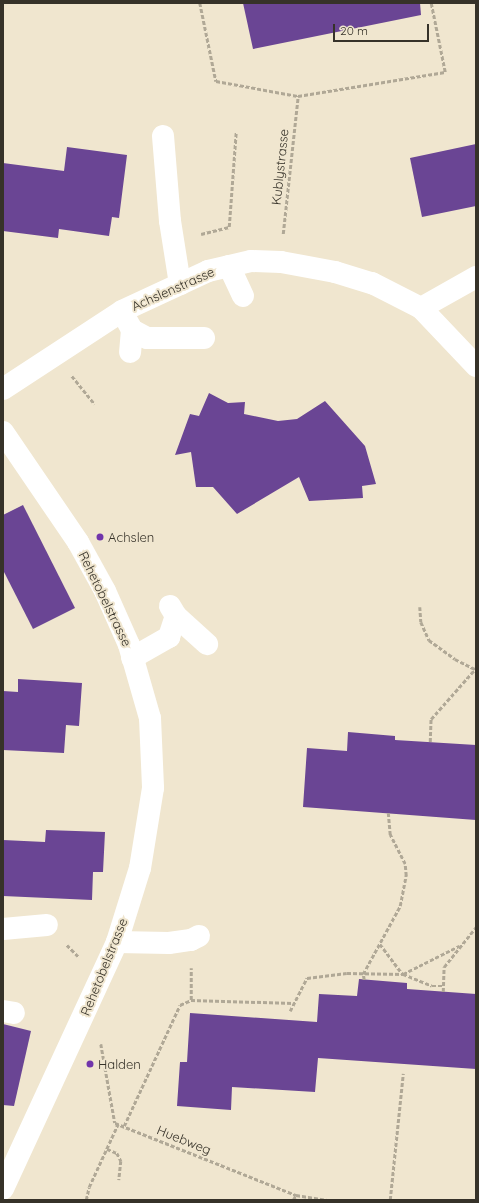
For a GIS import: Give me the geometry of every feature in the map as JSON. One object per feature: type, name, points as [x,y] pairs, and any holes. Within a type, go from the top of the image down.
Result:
[{"type":"street","points":[[164,136],[170,221],[180,284]]},
{"type":"street","name":"Achslenstrasse","points":[[3,388],[127,321],[180,284],[208,271],[251,261],[281,262],[335,272],[372,283],[421,308],[476,366]]},
{"type":"street","points":[[229,266],[243,296]]},
{"type":"street","points":[[421,308],[476,277]]},
{"type":"street","points":[[127,321],[147,338],[204,338]]},
{"type":"street","points":[[127,321],[130,352]]},
{"type":"street","name":"Rehetobelstrasse","points":[[3,432],[78,542],[104,591],[132,658],[150,718],[153,788],[140,868],[117,942],[74,1040],[3,1189]]},
{"type":"street","points":[[132,658],[170,637],[173,611],[207,644]]},
{"type":"street","points":[[3,929],[47,925]]},
{"type":"street","points":[[117,942],[170,943],[191,940],[199,936]]},
{"type":"path","points":[[200,3],[216,82],[298,96],[445,72],[431,3]]},
{"type":"path","name":"Kublystrasse","points":[[282,240],[298,96]]},
{"type":"path","points":[[195,236],[230,227],[236,132]]},
{"type":"path","points":[[68,371],[95,404]]},
{"type":"path","points":[[420,607],[421,622],[429,640],[444,653],[476,669],[430,719],[430,742]]},
{"type":"path","points":[[364,980],[363,974],[400,906],[406,876],[405,864],[390,835],[388,813]]},
{"type":"path","points":[[443,992],[444,967],[459,946],[476,927]]},
{"type":"path","points":[[380,944],[403,974]]},
{"type":"path","points":[[403,974],[459,946]]},
{"type":"path","points":[[290,1011],[307,978],[347,973],[403,974],[432,986],[443,986]]},
{"type":"path","points":[[124,1126],[180,1005],[191,1000],[293,1003]]},
{"type":"path","points":[[86,1200],[89,1187],[118,1124],[115,1122],[100,1036]]},
{"type":"path","points":[[390,1200],[403,1074]]},
{"type":"path","name":"Huebweg","points":[[118,1124],[296,1195],[328,1200]]},
{"type":"path","points":[[107,1149],[117,1153],[121,1161],[119,1180]]},
{"type":"path","points":[[294,1200],[296,1195]]},
{"type":"building","points":[[243,3],[420,3],[421,15],[253,49]]},
{"type":"building","points":[[476,144],[476,206],[422,217],[410,158]]},
{"type":"building","points":[[67,147],[127,155],[119,218],[112,217],[109,236],[59,229],[58,238],[3,231],[3,163],[64,171]]},
{"type":"building","points":[[209,393],[228,403],[245,402],[244,414],[278,421],[297,419],[325,401],[365,446],[376,484],[362,486],[363,498],[309,501],[299,477],[237,514],[213,487],[196,487],[191,452],[175,455],[190,414],[199,416]]},
{"type":"building","points":[[23,505],[75,608],[33,629],[3,570],[3,515]]},
{"type":"building","points":[[18,679],[82,683],[79,726],[66,725],[64,753],[3,750],[3,691],[18,692]]},
{"type":"building","points":[[348,732],[395,736],[395,740],[476,745],[476,820],[303,807],[307,748],[347,751]]},
{"type":"building","points":[[46,830],[105,832],[103,872],[93,872],[92,900],[3,896],[3,840],[45,842]]},
{"type":"building","points":[[359,979],[407,983],[407,989],[476,994],[476,1069],[318,1058],[315,1092],[232,1087],[231,1110],[177,1106],[180,1062],[187,1062],[190,1013],[317,1022],[319,994],[357,996]]},
{"type":"building","points":[[3,1024],[31,1031],[14,1106],[3,1105]]},
{"type":"place","name":"Achslen","points":[[100,537]]},
{"type":"place","name":"Halden","points":[[90,1064]]}]
